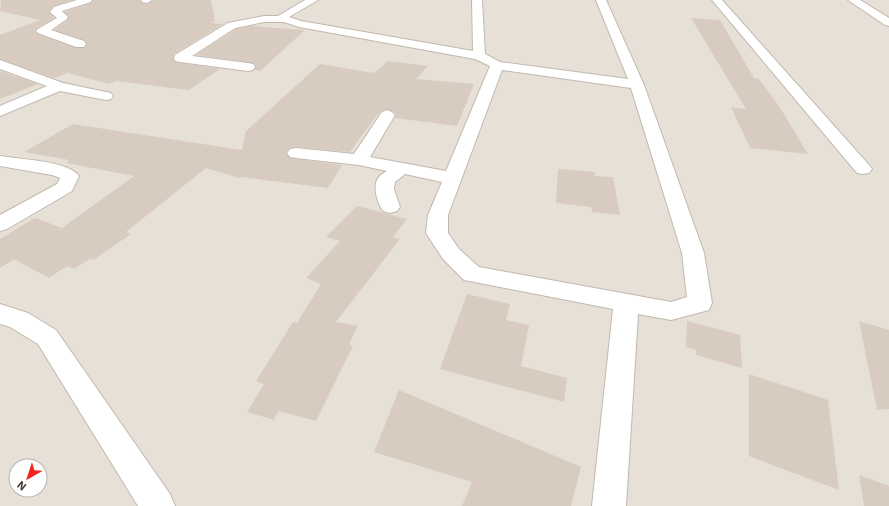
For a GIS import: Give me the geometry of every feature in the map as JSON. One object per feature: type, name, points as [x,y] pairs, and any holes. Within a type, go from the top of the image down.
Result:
[{"type":"street","points":[[80,44],[42,31],[62,19],[63,17],[56,12],[58,9],[86,0]]},
{"type":"street","points":[[285,19],[283,16],[288,12],[312,0]]},
{"type":"street","points":[[477,0],[478,56]]},
{"type":"street","points":[[496,65],[438,215],[437,233],[451,254],[472,274],[626,304],[671,311],[700,303],[693,253],[637,85],[602,0]]},
{"type":"street","points":[[717,0],[863,169]]},
{"type":"street","points":[[853,0],[889,23]]},
{"type":"street","points":[[248,67],[180,58],[232,25],[264,19],[285,19],[299,24],[478,56],[496,65],[637,85]]},
{"type":"street","points":[[0,64],[59,86],[106,96]]},
{"type":"street","points":[[0,111],[59,86]]},
{"type":"street","points":[[358,160],[387,115]]},
{"type":"street","points":[[296,153],[358,160],[452,178]]},
{"type":"street","points":[[0,161],[57,170],[70,176],[65,188],[0,224]]},
{"type":"street","points":[[390,207],[385,189],[386,180],[402,168]]},
{"type":"street","points":[[609,506],[626,304]]},
{"type":"street","points":[[0,314],[19,320],[47,337],[158,506]]},
{"type":"shaded area","points":[[0,0],[889,0],[889,506],[0,506]]},
{"type":"building","points":[[1,0],[72,0],[53,6],[49,12],[54,18],[34,31],[37,34],[76,48],[84,48],[87,43],[84,40],[54,30],[68,20],[69,17],[65,12],[91,3],[93,0],[140,0],[142,3],[147,4],[153,0],[211,0],[215,21],[211,23],[223,24],[174,54],[173,58],[175,62],[220,69],[189,90],[116,81],[109,84],[68,73],[54,78],[0,59],[0,35],[40,20],[0,11]]},
{"type":"building","points":[[691,18],[720,20],[754,78],[759,79],[779,106],[808,154],[750,148],[731,107],[746,109]]},
{"type":"building","points":[[252,26],[305,30],[260,71],[255,70],[256,66],[253,63],[196,55],[236,29]]},
{"type":"building","points":[[388,61],[428,66],[416,79],[474,84],[457,126],[395,118],[396,114],[393,111],[386,109],[377,115],[350,152],[296,147],[290,148],[286,152],[290,158],[342,165],[328,188],[241,177],[239,178],[206,168],[126,232],[131,234],[93,260],[90,259],[74,269],[67,266],[49,278],[14,259],[0,268],[0,239],[35,218],[62,228],[134,176],[66,163],[69,160],[24,152],[73,124],[242,150],[246,131],[320,64],[374,73]]},
{"type":"building","points":[[0,71],[38,84],[0,99]]},
{"type":"building","points":[[558,169],[595,172],[595,176],[613,177],[620,215],[592,212],[591,207],[556,203]]},
{"type":"building","points":[[357,206],[407,219],[393,237],[400,239],[336,322],[358,326],[349,344],[353,346],[316,421],[278,411],[274,420],[247,412],[264,384],[256,381],[293,322],[297,323],[321,284],[306,278],[340,241],[326,237]]},
{"type":"building","points":[[467,294],[510,304],[506,320],[529,325],[521,366],[567,378],[564,402],[440,369]]},
{"type":"building","points":[[687,321],[740,335],[742,368],[696,355],[696,350],[686,347]]},
{"type":"building","points":[[859,321],[889,330],[889,409],[877,410]]},
{"type":"building","points":[[749,374],[828,400],[839,490],[749,456]]},
{"type":"building","points":[[399,390],[581,467],[571,506],[462,506],[472,482],[374,452]]},
{"type":"building","points":[[859,475],[889,486],[889,506],[864,506]]}]
